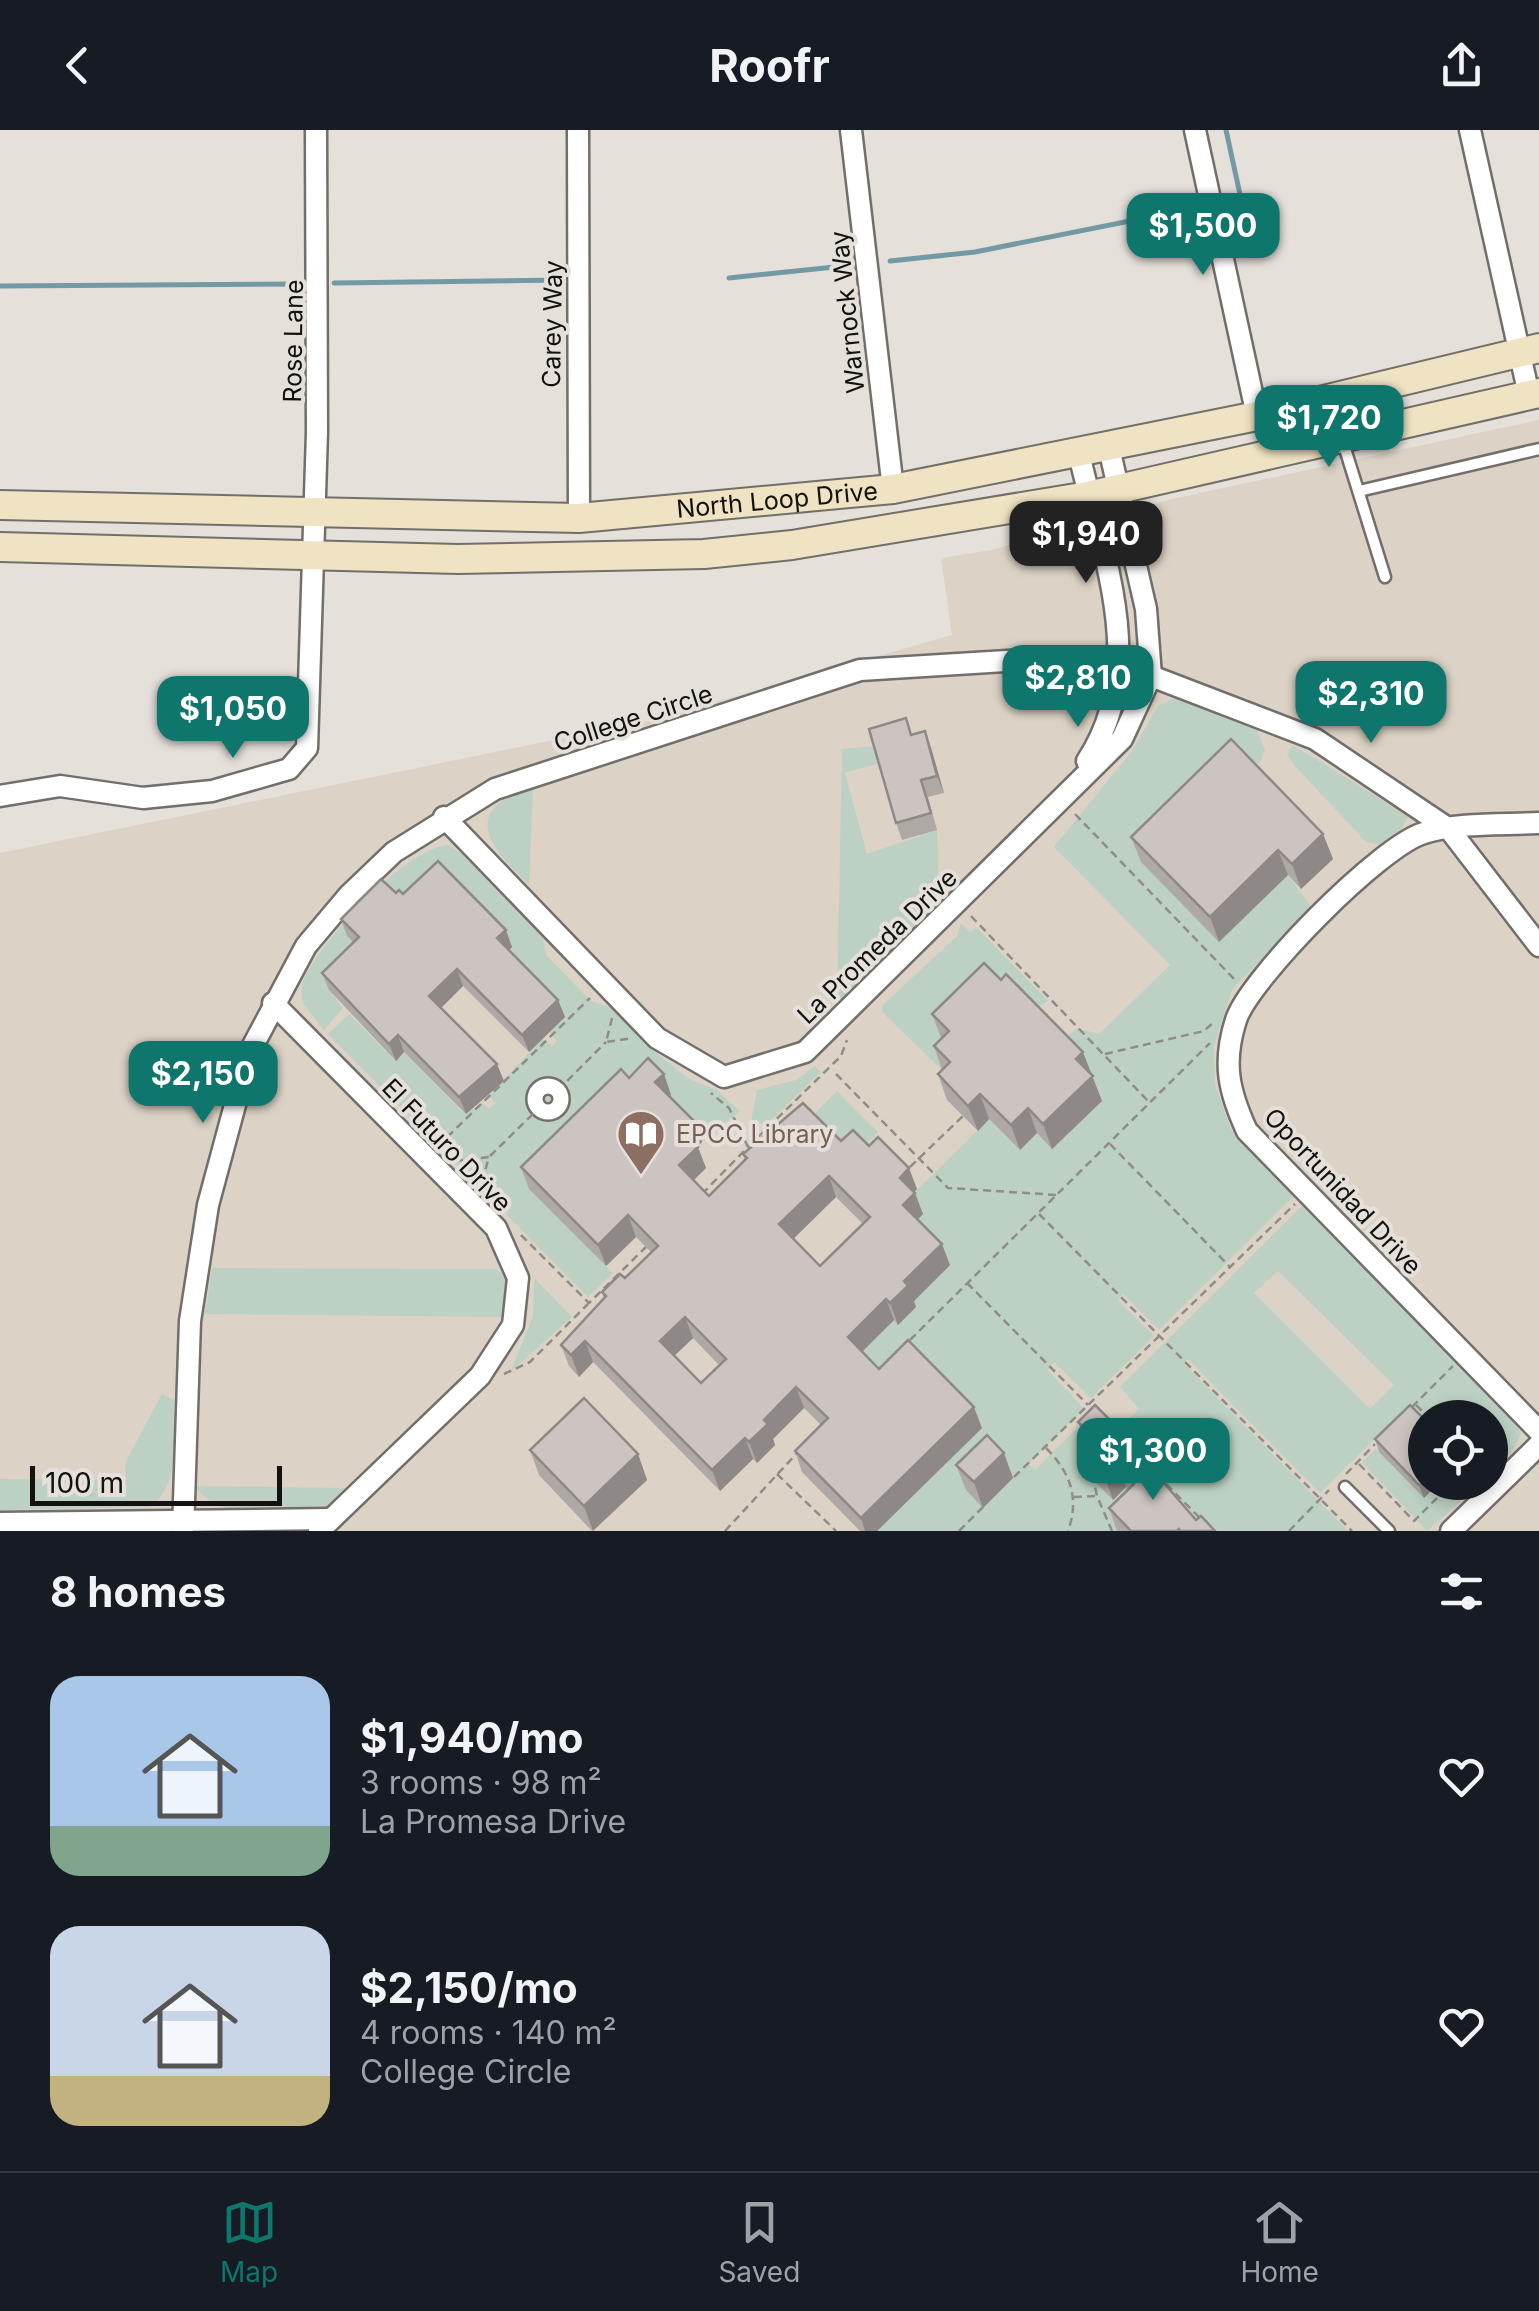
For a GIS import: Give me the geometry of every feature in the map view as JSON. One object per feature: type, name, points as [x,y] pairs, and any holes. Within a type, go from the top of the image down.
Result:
[{"type":"main road","name":"North Loop Drive","points":[[0,505],[579,518],[893,490],[1257,416],[1529,350]]},
{"type":"main road","name":"North Loop Drive","points":[[0,546],[458,559],[704,554],[881,532],[1102,493],[1534,394]]},
{"type":"street","name":"Rose Lane","points":[[0,796],[60,786],[120,796],[173,798],[243,785],[289,769],[302,756],[310,734],[318,295],[316,130]]},
{"type":"street","name":"Carey Way","points":[[578,130],[579,518]]},
{"type":"street","name":"Warnock Way","points":[[851,130],[893,490]]},
{"type":"street","points":[[1195,130],[1257,416]]},
{"type":"street","points":[[1470,130],[1529,350],[1534,394]]},
{"type":"street","points":[[1062,801],[1101,741],[1120,670],[1119,612],[1102,493],[1108,448]]},
{"type":"street","points":[[1062,801],[1122,739],[1151,676],[1146,609],[1102,493],[1079,454]]},
{"type":"street","points":[[1079,666],[1112,637],[1119,612]]},
{"type":"street","name":"College Circle","points":[[183,1525],[190,1320],[208,1205],[249,1053],[306,946],[349,895],[394,852],[495,789],[860,670],[1022,660],[1120,670],[1151,676],[1315,739],[1450,829],[1539,946]]},
{"type":"street","name":"La Promeda Drive","points":[[444,818],[657,1038],[724,1077],[805,1052],[1062,801]]},
{"type":"street","name":"Oportunidad Drive","points":[[1539,823],[1422,833],[1374,862],[1247,993],[1236,1020],[1226,1076],[1246,1131],[1539,1431]]},
{"type":"street","name":"El Futuro Drive","points":[[0,1523],[325,1525],[480,1376],[513,1325],[518,1278],[496,1228],[273,1003]]},
{"type":"street","points":[[538,1109],[548,1113],[557,1110],[562,1102],[558,1090]]},
{"type":"street","points":[[1451,1531],[1539,1445]]},
{"type":"lane","points":[[1342,438],[1385,577]]},
{"type":"lane","points":[[1358,491],[1539,450]]},
{"type":"lane","points":[[1341,1483],[1389,1531]]},
{"type":"path","points":[[1062,801],[1236,981],[1230,987]]},
{"type":"path","points":[[958,902],[1150,1102]]},
{"type":"path","points":[[581,986],[592,998],[603,1001]]},
{"type":"path","points":[[436,1148],[592,998]]},
{"type":"path","points":[[558,1090],[606,1042],[614,1006]]},
{"type":"path","points":[[1104,1054],[1204,1031],[1218,1015]]},
{"type":"path","points":[[698,1198],[841,1056],[848,1045],[842,1035]]},
{"type":"path","points":[[606,1042],[644,1036]]},
{"type":"path","points":[[900,1350],[1212,1040]]},
{"type":"path","points":[[836,1074],[948,1188],[1056,1195]]},
{"type":"path","points":[[705,1087],[729,1108],[748,1147]]},
{"type":"path","points":[[480,1192],[488,1158],[538,1109]]},
{"type":"path","points":[[902,1174],[963,1116]]},
{"type":"path","points":[[1109,1143],[1231,1268]]},
{"type":"path","points":[[448,1161],[488,1158]]},
{"type":"path","points":[[1008,1483],[1307,1193]]},
{"type":"path","points":[[1038,1213],[1352,1531]]},
{"type":"path","points":[[967,1283],[1090,1407]]},
{"type":"path","points":[[1420,1400],[1464,1354]]},
{"type":"path","points":[[1404,1415],[1408,1411]]},
{"type":"path","points":[[1103,1420],[1144,1462]]},
{"type":"path","points":[[1084,1432],[1084,1450],[1097,1496],[1112,1531]]},
{"type":"path","points":[[1289,1531],[1341,1483],[1380,1439]]},
{"type":"path","points":[[1045,1447],[1062,1463],[1074,1497],[1068,1531]]},
{"type":"path","points":[[724,1531],[800,1450]]},
{"type":"path","points":[[1357,1462],[1414,1521],[1435,1500]]},
{"type":"path","points":[[777,1474],[836,1531]]},
{"type":"path","points":[[1158,1476],[1212,1531]]},
{"type":"path","points":[[1074,1497],[1097,1496]]},
{"type":"path","points":[[959,1531],[984,1507]]},
{"type":"shaded area","points":[[1539,420],[1539,1531],[0,1531],[0,853],[652,720],[952,635],[941,558],[991,550],[1172,499]]},
{"type":"green space","points":[[1175,698],[1255,726],[1265,750],[1260,763],[1240,765],[1219,942],[1288,875],[1311,907],[1232,990],[1214,1046],[1215,1085],[1231,1129],[1294,1196],[1159,1330],[1123,1294],[1118,1300],[1154,1336],[1091,1398],[1054,1362],[1048,1370],[1084,1409],[1028,1464],[1035,1470],[1090,1415],[1121,1426],[1139,1409],[1120,1387],[1302,1206],[1494,1400],[1408,1400],[1408,1420],[1387,1427],[1320,1493],[1188,1359],[1184,1364],[1348,1531],[877,1531],[887,1390],[856,1358],[892,1319],[898,1324],[916,1307],[910,1301],[949,1265],[901,1215],[908,1199],[989,1119],[1020,1150],[1037,1133],[1053,1149],[1060,1045],[1076,1028],[1099,1034],[1170,965],[1054,847],[1132,751],[1158,706]],"holes":[[[1278,1271],[1394,1385],[1370,1409],[1254,1293]]]},
{"type":"green space","points":[[1293,745],[1408,816],[1398,835],[1380,845],[1366,842],[1295,766],[1287,754]]},
{"type":"green space","points":[[876,746],[880,763],[845,773],[867,854],[937,830],[939,907],[837,1003],[842,749]]},
{"type":"green space","points":[[533,787],[529,884],[502,856],[488,830],[496,806]]},
{"type":"green space","points":[[448,845],[462,854],[543,938],[546,955],[591,1001],[612,1008],[662,1058],[691,1080],[717,1090],[740,1111],[702,1142],[663,1103],[530,1188],[613,1273],[588,1297],[328,1034],[349,1014],[395,1061],[404,1052],[465,1114],[482,1103],[489,1109],[495,1103],[489,1096],[543,1038],[552,1046],[557,1041],[549,1032],[564,1017],[504,955],[511,946],[365,954],[329,990],[343,1008],[324,1030],[302,1002],[304,979],[346,920],[410,862]]},
{"type":"green space","points":[[961,923],[970,932],[976,927],[1048,1001],[943,1071],[882,1012],[883,1005],[957,936]]},
{"type":"green space","points":[[815,1066],[821,1072],[767,1124],[751,1122],[757,1090],[796,1080]]},
{"type":"green space","points":[[837,1091],[878,1132],[854,1158],[808,1120]]},
{"type":"green space","points":[[212,1268],[496,1269],[509,1279],[507,1309],[501,1317],[205,1314]]},
{"type":"green space","points":[[534,1278],[572,1317],[511,1371],[533,1316]]},
{"type":"green space","points":[[162,1394],[174,1400],[174,1458],[167,1485],[150,1507],[0,1510],[0,1479],[126,1480],[125,1463]]},
{"type":"green space","points":[[1508,1414],[1521,1434],[1508,1456]]},
{"type":"green space","points":[[1376,1449],[1408,1482],[1408,1500],[1462,1500],[1427,1531],[1362,1462]]},
{"type":"green space","points":[[195,1486],[349,1488],[323,1511],[253,1513],[220,1506]]},
{"type":"building","points":[[906,718],[911,735],[925,731],[937,776],[921,780],[931,813],[896,823],[869,729]]},
{"type":"building","points":[[1231,739],[1323,834],[1292,864],[1278,850],[1210,917],[1131,837]]},
{"type":"building","points":[[438,861],[506,930],[497,938],[558,1000],[522,1035],[457,969],[429,996],[497,1064],[459,1097],[398,1035],[389,1044],[322,973],[359,937],[341,919],[381,879],[396,893],[399,890],[403,894]]},
{"type":"building","points":[[984,963],[1001,980],[1006,974],[1083,1052],[1076,1059],[1093,1076],[1043,1124],[1028,1108],[1011,1125],[980,1094],[968,1106],[938,1074],[950,1062],[934,1046],[949,1031],[932,1014]]},
{"type":"building","points":[[648,1058],[664,1074],[655,1082],[694,1121],[683,1132],[698,1147],[679,1165],[709,1196],[747,1158],[743,1154],[803,1103],[841,1141],[853,1130],[869,1146],[878,1137],[909,1168],[900,1178],[915,1193],[903,1205],[942,1244],[904,1281],[908,1286],[890,1303],[886,1299],[848,1337],[879,1369],[908,1340],[974,1407],[861,1518],[795,1451],[828,1418],[796,1387],[764,1420],[768,1424],[749,1442],[745,1438],[712,1470],[585,1341],[571,1355],[561,1345],[606,1296],[602,1292],[620,1274],[625,1278],[658,1246],[628,1215],[598,1245],[521,1167],[621,1069],[629,1078]],"holes":[[[829,1176],[870,1217],[820,1266],[779,1224]],[[685,1317],[726,1359],[701,1383],[660,1341]]]},
{"type":"building","points":[[584,1398],[638,1454],[584,1506],[530,1450]]},
{"type":"building","points":[[1095,1405],[1111,1421],[1094,1438],[1078,1422]]},
{"type":"building","points":[[1408,1407],[1408,1474],[1375,1439]]},
{"type":"building","points":[[987,1435],[1004,1453],[974,1482],[956,1465]]},
{"type":"building","points":[[1106,1441],[1122,1457],[1104,1475],[1088,1458]]},
{"type":"building","points":[[1138,1453],[1196,1520],[1201,1516],[1215,1531],[1131,1531],[1109,1508],[1134,1484],[1120,1470]]},
{"type":"waterway","points":[[1226,130],[1241,199]]},
{"type":"waterway","points":[[890,261],[975,252],[1200,207]]},
{"type":"waterway","points":[[729,278],[854,265]]},
{"type":"waterway","points":[[334,283],[560,280]]},
{"type":"waterway","points":[[0,286],[305,284]]},
{"type":"place","name":"EPCC Library","points":[[641,1176]]}]
